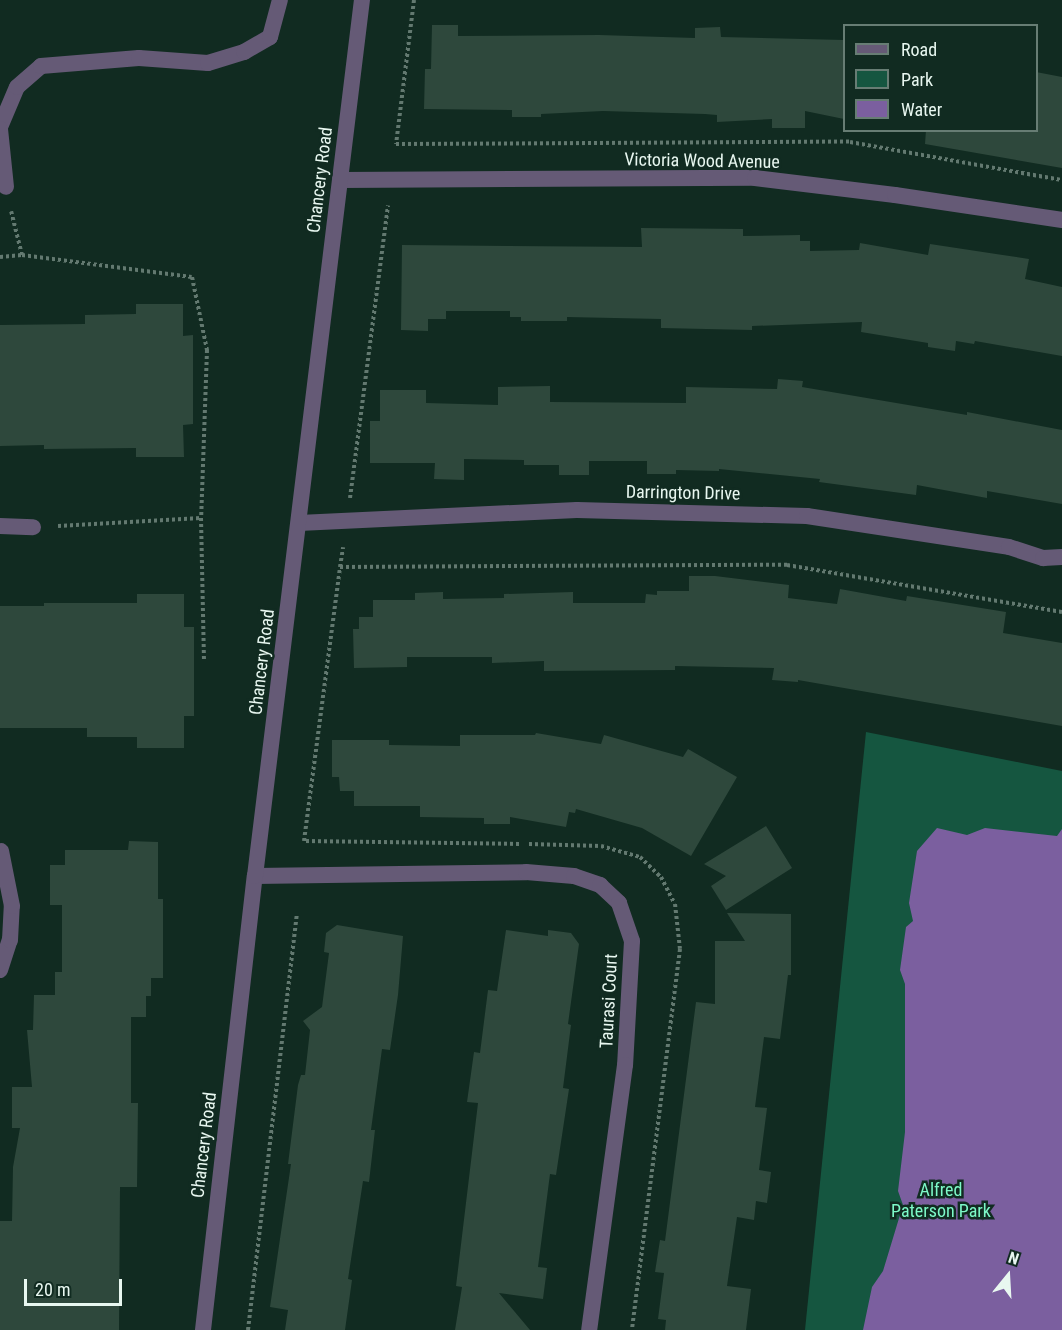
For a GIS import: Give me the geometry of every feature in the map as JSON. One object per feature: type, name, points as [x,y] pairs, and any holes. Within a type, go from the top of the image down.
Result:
[{"type":"street","points":[[6,187],[0,128],[17,87],[40,66],[139,58],[208,63],[244,52],[270,37],[280,0]]},
{"type":"street","name":"Chancery Road","points":[[203,1330],[255,876],[362,0]]},
{"type":"street","name":"Victoria Wood Avenue","points":[[339,180],[755,178],[895,195],[1062,220]]},
{"type":"street","name":"Darrington Drive","points":[[299,523],[577,510],[807,516],[1009,547],[1043,558],[1062,557]]},
{"type":"street","points":[[0,526],[33,527]]},
{"type":"street","points":[[0,970],[10,940],[12,906],[1,851]]},
{"type":"street","name":"Taurasi Court","points":[[255,876],[526,872],[574,876],[600,885],[619,903],[632,941],[625,1065],[589,1330]]},
{"type":"path","points":[[414,0],[304,841],[601,846],[640,857],[661,877],[675,904],[680,949],[632,1330]]},
{"type":"path","points":[[396,144],[850,142],[1062,180]]},
{"type":"path","points":[[6,187],[22,255]]},
{"type":"path","points":[[0,257],[22,255],[192,277],[207,350],[201,518],[204,659]]},
{"type":"path","points":[[33,527],[201,518]]},
{"type":"path","points":[[340,567],[787,565],[1062,612]]},
{"type":"path","points":[[248,1330],[297,915]]},
{"type":"green space","name":"Alfred Paterson Park","points":[[866,732],[1062,771],[1062,1330],[805,1330]]},
{"type":"water","name":"Alfred Paterson Park","points":[[937,828],[967,835],[985,828],[1057,836],[1062,829],[1062,1330],[863,1330],[872,1287],[883,1271],[903,1205],[898,1191],[905,1132],[905,984],[900,970],[906,927],[913,921],[909,903],[917,851]]},
{"type":"building","points":[[432,25],[458,25],[458,36],[599,35],[695,38],[695,28],[720,27],[721,37],[843,40],[843,119],[805,111],[805,128],[772,128],[772,119],[717,122],[717,115],[705,114],[603,111],[541,114],[541,117],[512,117],[512,110],[424,109],[425,69],[431,69]]},
{"type":"building","points":[[1038,72],[1062,77],[1062,168],[925,144],[926,132],[1038,132]]},
{"type":"building","points":[[641,228],[743,229],[743,236],[800,235],[800,241],[810,241],[810,251],[859,250],[860,243],[928,255],[930,244],[1029,259],[1025,279],[1062,287],[1062,356],[975,341],[974,344],[956,341],[955,351],[928,347],[928,343],[861,332],[862,322],[752,326],[752,330],[661,328],[661,319],[567,317],[567,321],[521,321],[521,317],[510,317],[510,311],[446,311],[446,319],[428,319],[428,331],[401,330],[402,245],[642,247]]},
{"type":"building","points":[[136,304],[183,304],[183,336],[193,335],[193,424],[183,425],[184,457],[136,457],[136,448],[44,449],[44,445],[0,446],[0,325],[85,324],[85,315],[136,314]]},
{"type":"building","points":[[778,379],[803,381],[802,387],[967,415],[967,412],[1062,430],[1062,504],[987,491],[987,498],[917,485],[916,495],[819,482],[820,479],[719,469],[719,471],[676,470],[676,474],[647,474],[647,461],[589,461],[589,475],[559,475],[559,465],[524,465],[524,460],[464,459],[464,480],[434,479],[435,463],[370,463],[370,421],[380,421],[380,390],[426,390],[426,403],[498,405],[498,387],[550,386],[550,402],[686,403],[686,387],[777,389]]},
{"type":"building","points":[[689,576],[715,576],[789,585],[788,598],[837,604],[840,589],[906,601],[907,596],[1006,612],[1003,633],[1062,643],[1062,726],[798,680],[798,682],[772,680],[774,668],[675,666],[675,670],[544,671],[544,661],[492,663],[492,657],[407,657],[407,667],[354,668],[353,629],[359,629],[359,617],[373,617],[373,600],[415,600],[415,593],[443,592],[443,599],[504,598],[504,594],[573,592],[573,603],[645,603],[646,594],[657,595],[657,591],[689,591]]},
{"type":"building","points":[[137,594],[184,594],[184,627],[194,627],[194,716],[184,716],[184,748],[137,748],[137,737],[87,737],[87,728],[0,728],[0,606],[44,606],[44,603],[137,603]]},
{"type":"building","points":[[536,733],[601,744],[604,735],[683,757],[688,749],[737,777],[691,856],[642,828],[576,809],[575,813],[569,812],[566,827],[510,817],[510,824],[484,824],[484,818],[420,817],[420,806],[354,806],[354,791],[340,791],[339,777],[332,777],[332,740],[389,740],[389,745],[460,746],[460,735],[535,735]]},
{"type":"building","points":[[766,826],[792,868],[726,910],[711,886],[726,876],[704,864]]},
{"type":"building","points":[[129,841],[158,842],[158,899],[163,899],[163,978],[151,978],[151,996],[146,996],[146,1017],[131,1017],[131,1103],[138,1103],[137,1187],[120,1187],[119,1330],[0,1330],[0,1221],[12,1221],[13,1167],[20,1128],[12,1128],[12,1087],[32,1087],[27,1030],[33,1030],[34,995],[55,995],[55,972],[62,972],[62,905],[50,905],[50,865],[65,865],[65,850],[128,850]]},
{"type":"building","points":[[727,913],[791,914],[791,975],[788,975],[780,1039],[764,1037],[755,1107],[767,1108],[759,1170],[771,1172],[767,1203],[756,1201],[754,1220],[737,1217],[727,1286],[751,1289],[746,1330],[665,1330],[666,1320],[658,1319],[664,1273],[655,1272],[660,1240],[665,1241],[696,1002],[715,1004],[715,941],[745,941]]},
{"type":"building","points":[[337,925],[403,936],[398,995],[390,1050],[382,1049],[371,1130],[375,1130],[369,1182],[363,1181],[348,1279],[352,1280],[345,1330],[285,1330],[288,1310],[270,1307],[291,1164],[288,1164],[298,1085],[301,1075],[305,1075],[310,1030],[303,1021],[322,1007],[329,953],[324,952],[326,933]]},
{"type":"building","points":[[506,930],[548,936],[548,930],[571,933],[579,944],[568,1024],[571,1025],[563,1088],[569,1089],[556,1175],[550,1174],[538,1267],[547,1268],[543,1299],[499,1293],[530,1330],[455,1330],[462,1287],[456,1286],[478,1103],[467,1102],[474,1052],[480,1053],[488,990],[497,991]]}]
